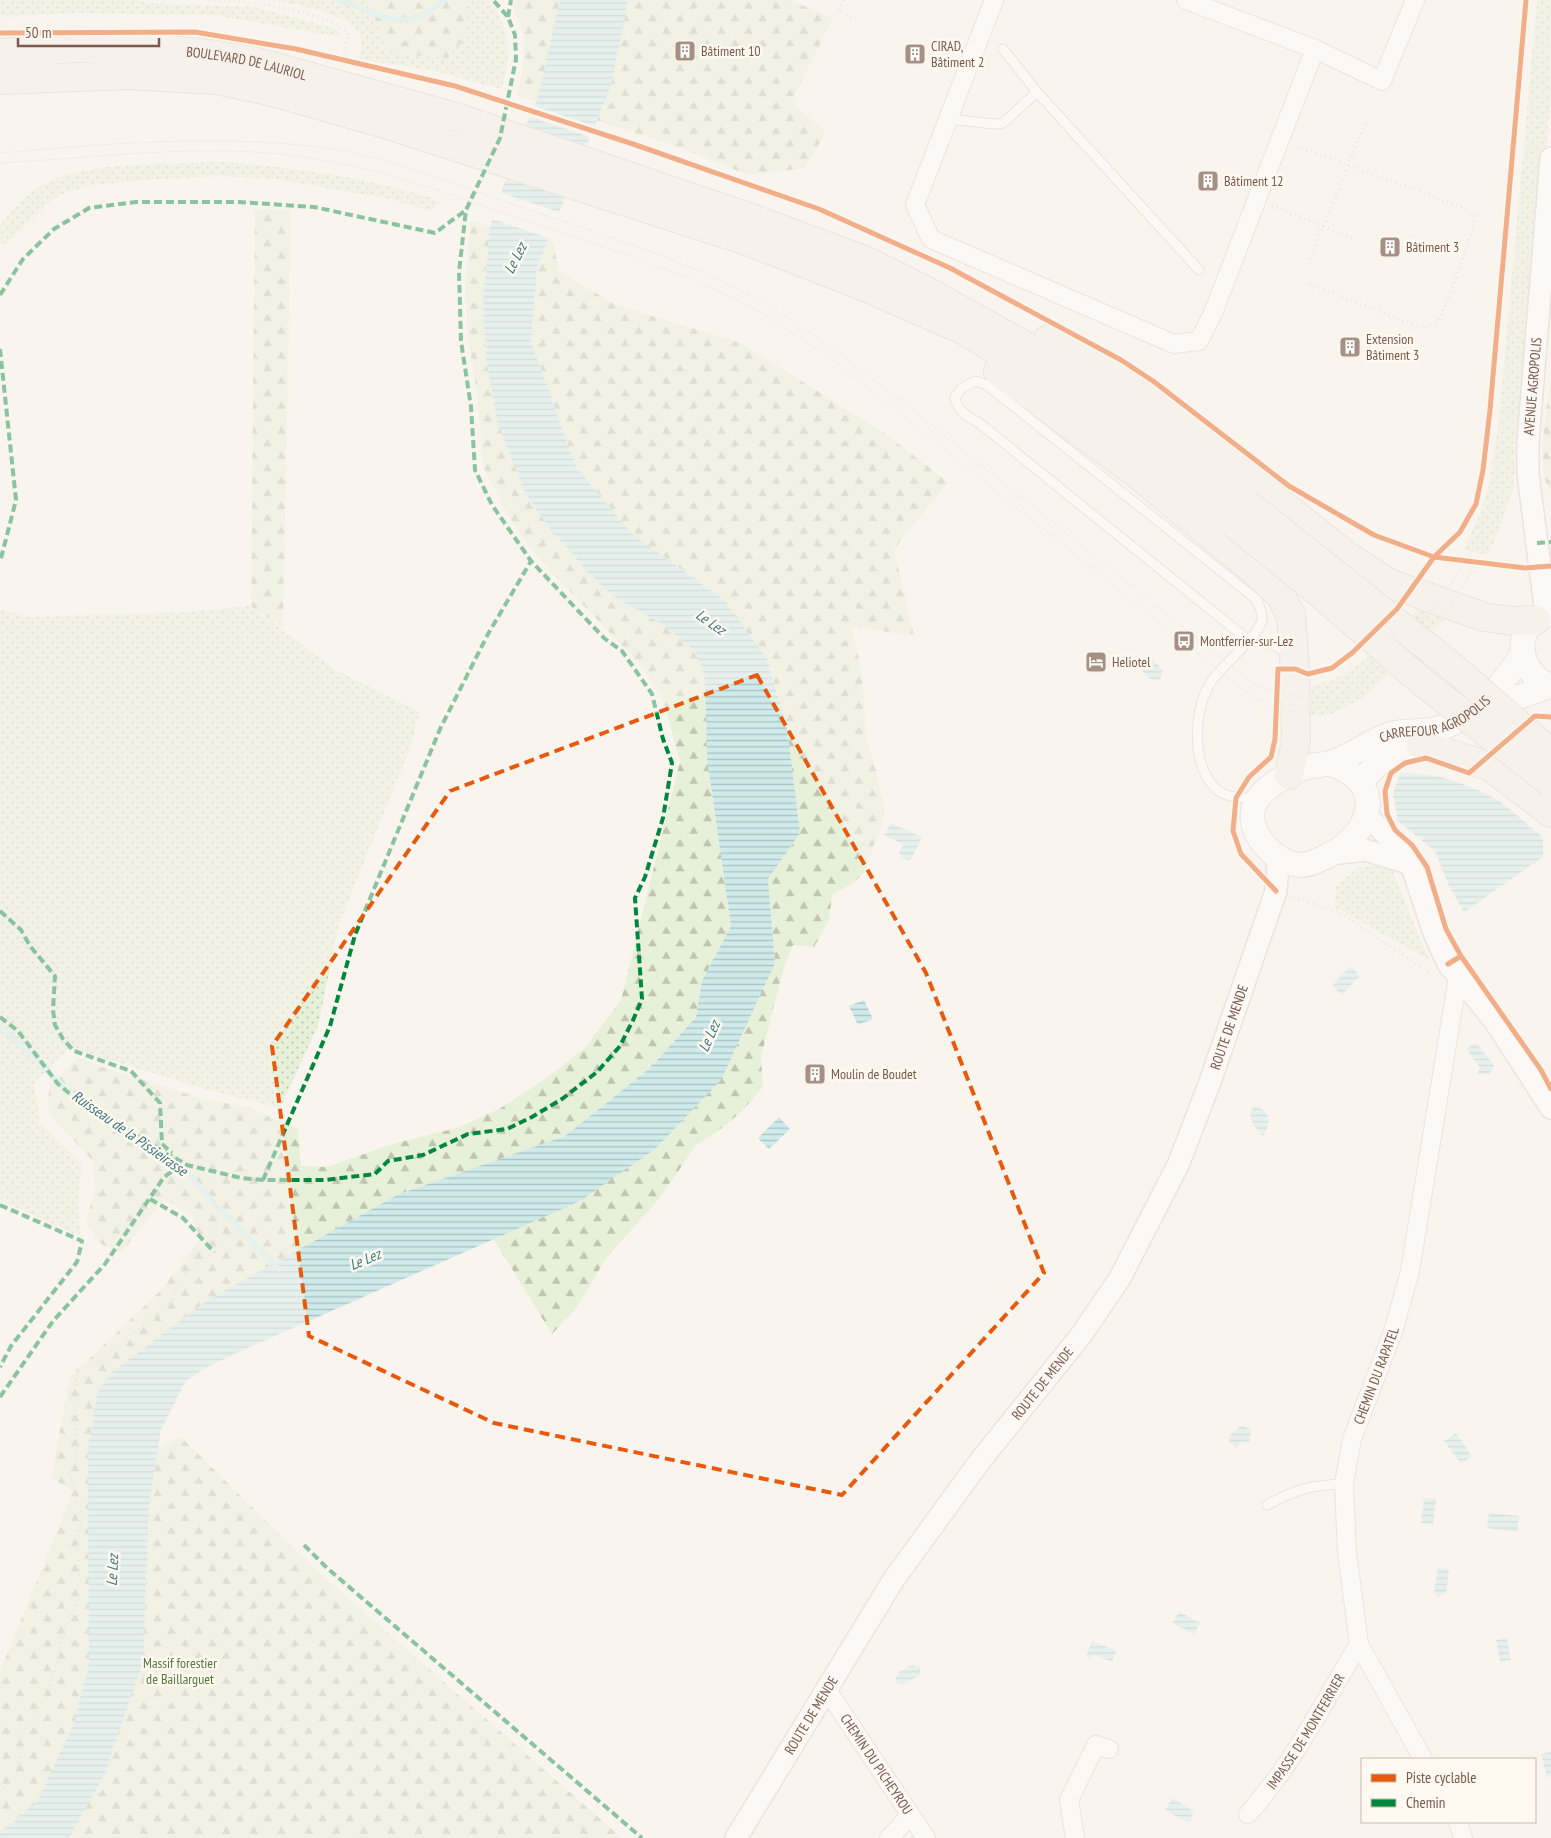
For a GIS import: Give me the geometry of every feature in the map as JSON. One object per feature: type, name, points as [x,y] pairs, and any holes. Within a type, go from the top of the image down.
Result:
[{"type":"main road","name":"BOULEVARD DE LAURIOL","points":[[0,53],[77,48],[142,48],[204,53],[262,63],[456,117],[638,178],[867,261],[929,292]]},
{"type":"main road","name":"BOULEVARD DE LAURIOL","points":[[0,80],[127,75],[218,80],[277,93],[446,143],[747,241],[808,264]]},
{"type":"main road","points":[[0,88],[49,79]]},
{"type":"main road","points":[[808,264],[965,331],[1048,383],[1140,448],[1240,513],[1454,668],[1551,753]]},
{"type":"main road","points":[[808,264],[929,323],[964,345],[1138,475],[1254,571],[1281,596],[1291,616],[1295,657],[1296,741],[1289,775]]},
{"type":"main road","points":[[929,292],[986,309],[1107,370],[1151,400],[1350,558],[1390,584],[1484,617],[1512,622],[1544,615]]},
{"type":"main road","points":[[929,292],[1058,364],[1151,427],[1240,513],[1310,585],[1421,681],[1551,782]]},
{"type":"main road","name":"CARREFOUR AGROPOLIS","points":[[1544,615],[1524,638],[1523,654],[1529,670],[1535,677],[1551,686]]},
{"type":"main road","name":"CARREFOUR AGROPOLIS","points":[[1258,798],[1289,775],[1311,766],[1329,764],[1354,754],[1376,740],[1392,734],[1432,730],[1457,720],[1481,705],[1492,694],[1506,679],[1523,654]]},
{"type":"main road","name":"CARREFOUR AGROPOLIS","points":[[1361,783],[1383,758],[1398,751],[1448,739],[1466,730],[1510,700],[1551,686]]},
{"type":"main road","points":[[1421,745],[1489,766],[1551,813]]},
{"type":"main road","points":[[1258,798],[1254,809],[1257,836],[1275,857],[1301,865],[1331,854],[1350,841],[1365,819],[1369,805],[1367,794],[1352,772],[1329,764]]},
{"type":"street","points":[[994,0],[915,205],[931,239],[1174,344],[1199,341],[1228,279],[1315,49]]},
{"type":"street","points":[[1186,0],[1315,49],[1382,81],[1414,0]]},
{"type":"street","name":"AVENUE AGROPOLIS","points":[[1544,615],[1528,474],[1528,442],[1551,158]]},
{"type":"street","points":[[1365,819],[1372,821],[1392,840],[1411,864],[1434,933],[1453,970],[1494,1020],[1551,1108]]},
{"type":"street","points":[[1331,854],[1365,850],[1411,864]]},
{"type":"street","points":[[1275,857],[1278,865],[1276,891]]},
{"type":"street","points":[[1276,891],[1301,865]]},
{"type":"street","name":"ROUTE DE MENDE","points":[[736,1838],[905,1563],[980,1461],[1082,1334],[1120,1278],[1178,1165],[1210,1082],[1276,891]]},
{"type":"street","name":"CHEMIN DU RAPATEL","points":[[1422,1758],[1359,1644],[1347,1552],[1344,1484],[1352,1439],[1393,1332],[1410,1271],[1453,970]]},
{"type":"street","name":"IMPASSE DE MONTFERRIER","points":[[1248,1814],[1263,1798],[1292,1757],[1359,1644]]},
{"type":"street","name":"CHEMIN DU PICHEYROU","points":[[827,1690],[926,1838]]},
{"type":"street","points":[[1075,1838],[1069,1800],[1086,1769],[1096,1745],[1109,1749]]},
{"type":"street","points":[[889,1838],[910,1816]]},
{"type":"street","points":[[1458,1823],[1463,1838]]},
{"type":"lane","points":[[1003,49],[1038,92],[1199,270]]},
{"type":"lane","points":[[948,120],[1003,123],[1038,92]]},
{"type":"lane","points":[[1258,798],[1236,798],[1217,790],[1202,771],[1198,752],[1197,728],[1210,683],[1248,640],[1261,622],[1262,612],[1256,599],[987,385],[975,381],[962,388],[955,397],[956,405],[964,415],[978,422],[1248,640],[1272,644],[1295,657]]},
{"type":"lane","points":[[1267,1505],[1292,1492],[1313,1485],[1344,1484]]},
{"type":"path","points":[[209,0],[249,1],[338,23],[349,35],[342,61]]},
{"type":"path","points":[[844,0],[840,11],[859,20]]},
{"type":"path","points":[[1310,259],[1366,124]]},
{"type":"path","points":[[1280,141],[1348,164],[1462,207],[1474,216],[1474,224],[1449,297],[1438,321],[1422,328],[1306,283]]},
{"type":"path","points":[[1258,200],[1355,239]]},
{"type":"path","points":[[1276,891],[1340,912],[1431,973],[1453,970]]},
{"type":"path","points":[[0,1792],[16,1774],[22,1734],[45,1697],[58,1664],[62,1635],[76,1606],[79,1578],[77,1540],[82,1517],[69,1472],[76,1459],[76,1370],[91,1366],[141,1328],[173,1299],[176,1288],[188,1271],[214,1252],[218,1208],[206,1189],[216,1171]]},
{"type":"highlighted area","points":[[757,675],[926,973],[1044,1273],[842,1495],[494,1423],[309,1336],[272,1046],[450,791]]},
{"type":"green space","points":[[0,0],[138,0],[147,3],[254,7],[338,29],[340,37],[213,15],[73,13],[3,17],[0,16]]},
{"type":"green space","points":[[272,0],[488,0],[496,9],[505,31],[508,54],[505,78],[501,89],[434,71],[359,59],[361,40],[357,31],[349,23],[324,12]]},
{"type":"green space","points":[[368,0],[469,0],[463,7],[466,37],[447,58],[387,53]]},
{"type":"green space","points":[[514,0],[570,0],[538,102],[518,96],[524,46],[521,24],[514,10]]},
{"type":"green space","points":[[628,0],[789,0],[833,18],[791,102],[826,132],[805,168],[748,175],[684,149],[597,121],[611,86]]},
{"type":"green space","points":[[1537,0],[1551,0],[1551,94],[1520,431],[1512,492],[1500,528],[1488,555],[1463,550],[1481,511],[1489,484],[1498,428]]},
{"type":"green space","points":[[225,162],[280,167],[334,175],[388,186],[441,201],[431,211],[390,199],[275,179],[220,176],[91,185],[65,193],[52,200],[5,246],[0,241],[0,225],[19,204],[41,186],[59,178],[81,172],[130,165]]},
{"type":"green space","points":[[255,209],[291,210],[283,628],[251,606]]},
{"type":"green space","name":"Massif forestier de Baillarguet","points":[[471,220],[490,227],[483,299],[486,358],[497,421],[617,599],[664,625],[696,652],[705,679],[707,758],[731,926],[702,981],[696,1016],[649,1069],[565,1136],[397,1195],[208,1300],[111,1373],[89,1483],[181,1437],[315,1569],[622,1838],[0,1838],[0,1672],[73,1491],[51,1478],[70,1377],[159,1292],[200,1239],[191,1215],[164,1199],[121,1253],[101,1244],[86,1222],[95,1188],[93,1161],[48,1113],[49,1085],[79,1057],[102,1067],[204,1099],[248,1107],[298,1129],[301,1166],[327,1167],[396,1143],[457,1128],[501,1108],[545,1079],[585,1048],[621,1000],[680,761],[663,699],[640,664],[553,574],[517,531],[483,467],[477,394],[468,339],[465,283]]},
{"type":"green space","points":[[551,233],[559,271],[614,304],[741,343],[883,432],[948,482],[894,549],[914,636],[851,626],[859,658],[864,694],[865,734],[876,770],[885,815],[864,873],[853,883],[832,895],[829,920],[814,947],[793,945],[783,970],[761,1057],[763,1087],[741,1112],[713,1135],[696,1145],[659,1199],[606,1258],[577,1307],[552,1334],[493,1238],[775,963],[768,879],[800,833],[724,600],[632,534],[576,467],[531,342],[537,267]]},
{"type":"green space","points":[[1551,377],[1551,491],[1546,482],[1543,469],[1543,453],[1545,419]]},
{"type":"green space","points":[[251,606],[336,670],[420,712],[408,754],[339,924],[318,1026],[280,1108],[205,1089],[70,1048],[34,1083],[40,1123],[82,1163],[78,1200],[81,1237],[0,1200],[0,609],[27,617],[187,612]]},
{"type":"green space","points":[[1421,606],[1446,618],[1365,697],[1329,715],[1310,716],[1311,686],[1328,681],[1358,665],[1384,643]]},
{"type":"green space","points":[[1373,866],[1392,870],[1429,960],[1335,907],[1336,886],[1359,867]]},
{"type":"water","name":"Le Lez","points":[[560,0],[628,0],[611,86],[537,267],[531,342],[576,467],[632,534],[724,600],[767,659],[787,728],[800,833],[768,879],[775,963],[721,1080],[655,1149],[580,1201],[243,1350],[203,1369],[185,1382],[161,1430],[149,1504],[143,1661],[105,1773],[69,1838],[0,1838],[0,1833],[37,1802],[74,1723],[89,1664],[88,1449],[97,1394],[111,1373],[208,1300],[397,1195],[565,1136],[649,1069],[696,1017],[702,981],[731,926],[707,758],[705,679],[696,652],[664,625],[617,599],[588,572],[551,530],[525,493],[497,421],[486,358],[483,299],[490,227],[514,153],[538,97]]},
{"type":"water","points":[[1149,656],[1163,670],[1160,680],[1150,679],[1140,668],[1143,659]]},
{"type":"water","points":[[1400,773],[1423,774],[1446,779],[1468,786],[1497,800],[1543,837],[1543,857],[1464,912],[1449,886],[1435,851],[1398,821],[1393,794]]},
{"type":"water","points":[[891,823],[922,837],[911,859],[902,858],[899,853],[903,844],[884,835]]},
{"type":"water","points":[[1350,966],[1360,976],[1342,995],[1332,986]]},
{"type":"water","points":[[864,1000],[873,1019],[858,1025],[849,1006]]},
{"type":"water","points":[[1472,1044],[1478,1045],[1493,1064],[1494,1068],[1489,1074],[1477,1074],[1480,1068],[1467,1049]]},
{"type":"water","points":[[1255,1106],[1267,1114],[1269,1122],[1263,1136],[1252,1121],[1250,1113]]},
{"type":"water","points":[[779,1117],[790,1129],[769,1149],[758,1138]]},
{"type":"water","points":[[1242,1425],[1251,1430],[1250,1440],[1245,1444],[1242,1441],[1236,1447],[1229,1442],[1229,1436]]},
{"type":"water","points":[[1456,1433],[1472,1456],[1461,1464],[1444,1441]]},
{"type":"water","points":[[1424,1498],[1436,1499],[1433,1525],[1421,1523]]},
{"type":"water","points":[[1489,1513],[1519,1516],[1517,1532],[1487,1528]]},
{"type":"water","points":[[1438,1568],[1449,1570],[1446,1593],[1438,1597],[1434,1592]]},
{"type":"water","points":[[1179,1612],[1200,1623],[1194,1634],[1172,1623]]},
{"type":"water","points":[[1507,1638],[1511,1660],[1500,1662],[1496,1640]]},
{"type":"water","points":[[1092,1641],[1116,1651],[1112,1662],[1093,1654],[1090,1659],[1086,1657]]},
{"type":"water","points":[[912,1665],[920,1668],[921,1674],[905,1684],[898,1684],[895,1680],[899,1672]]},
{"type":"water","points":[[1551,1752],[1551,1776],[1547,1777],[1541,1754]]},
{"type":"water","points":[[1173,1798],[1193,1811],[1191,1822],[1183,1820],[1165,1810]]},
{"type":"pier","points":[[532,105],[597,127],[593,138],[527,116]]},
{"type":"pier","points":[[499,192],[562,213],[551,239],[490,218]]},
{"type":"waterway","points":[[339,0],[381,16],[405,20],[430,11],[444,0]]},
{"type":"waterway","name":"Ruisseau de la Pissieirasse","points":[[0,1026],[81,1103],[141,1144],[181,1165],[216,1205],[279,1269]]},
{"type":"tram line","points":[[0,153],[80,146],[199,141],[239,141],[319,147],[367,156],[415,170],[627,243],[685,265],[769,306],[823,341],[987,469],[1253,684],[1272,691],[1305,697],[1335,691],[1364,674],[1412,631],[1453,581],[1475,544],[1491,504],[1503,432],[1510,337],[1542,0]]},
{"type":"tram line","points":[[0,163],[202,151],[269,153],[335,162],[397,177],[677,273],[756,310],[836,362],[1239,687],[1271,706],[1294,711],[1315,709],[1359,690],[1401,657],[1437,621],[1470,574],[1487,541],[1499,509],[1510,448],[1551,7]]},
{"type":"marked path","points":[[0,1017],[18,1031],[58,1084],[81,1103],[187,1165],[241,1178],[263,1180],[325,1180],[375,1174],[388,1161],[423,1155],[468,1134],[507,1129],[562,1099],[597,1072],[620,1046],[634,1018],[642,999],[635,898],[645,877],[663,818],[672,763],[663,739],[652,694],[622,651],[604,638],[531,561],[492,505],[475,470],[471,407],[461,341],[459,272],[466,210],[500,138],[516,59],[515,35],[508,17],[493,0]]},
{"type":"marked path","points":[[508,17],[511,0]]},
{"type":"marked path","points":[[0,295],[23,259],[54,229],[89,208],[136,202],[238,202],[314,207],[435,233],[466,210]]},
{"type":"marked path","points":[[0,349],[16,500],[0,562]]},
{"type":"marked path","points":[[1537,543],[1551,542]]},
{"type":"marked path","points":[[263,1180],[330,1026],[355,935],[440,729],[488,634],[531,561]]},
{"type":"marked path","points":[[0,911],[21,930],[30,946],[55,976],[53,1010],[55,1025],[63,1039],[74,1051],[131,1071],[160,1103],[162,1144],[172,1153]]},
{"type":"marked path","points":[[0,1397],[53,1321],[105,1264],[164,1177],[181,1165],[187,1165]]},
{"type":"marked path","points":[[150,1199],[183,1218],[214,1252]]},
{"type":"marked path","points":[[0,1205],[82,1241],[77,1262],[11,1346],[0,1367]]},
{"type":"marked path","points":[[304,1545],[327,1568],[642,1838]]},
{"type":"cycle path","points":[[1276,891],[1241,854],[1233,831],[1236,798],[1249,777],[1271,757],[1275,739],[1278,669],[1295,669],[1308,674],[1332,668],[1352,653],[1397,609],[1434,557],[1460,532],[1476,504],[1483,470],[1490,410],[1526,0]]},
{"type":"cycle path","points":[[0,33],[195,32],[296,49],[455,86],[633,144],[819,209],[950,268],[1121,360],[1153,381],[1289,486],[1374,535],[1434,557],[1525,568],[1551,566]]},
{"type":"cycle path","points":[[1448,964],[1461,956],[1446,929],[1427,867],[1412,845],[1395,830],[1387,814],[1385,791],[1391,773],[1405,763],[1426,758],[1469,773],[1535,716],[1551,717]]},
{"type":"cycle path","points":[[1461,956],[1541,1070],[1551,1089]]},
{"type":"place","name":"Bâtiment 10","points":[[685,51]]},
{"type":"place","name":"CIRAD, Bâtiment 2","points":[[915,54]]},
{"type":"place","name":"Bâtiment 12","points":[[1208,181]]},
{"type":"place","name":"Bâtiment 3","points":[[1390,247]]},
{"type":"place","name":"Extension Bâtiment 3","points":[[1350,347]]},
{"type":"place","name":"Montferrier-sur-Lez","points":[[1184,641]]},
{"type":"place","name":"Heliotel","points":[[1096,662]]},
{"type":"place","name":"Moulin de Boudet","points":[[815,1074]]}]
